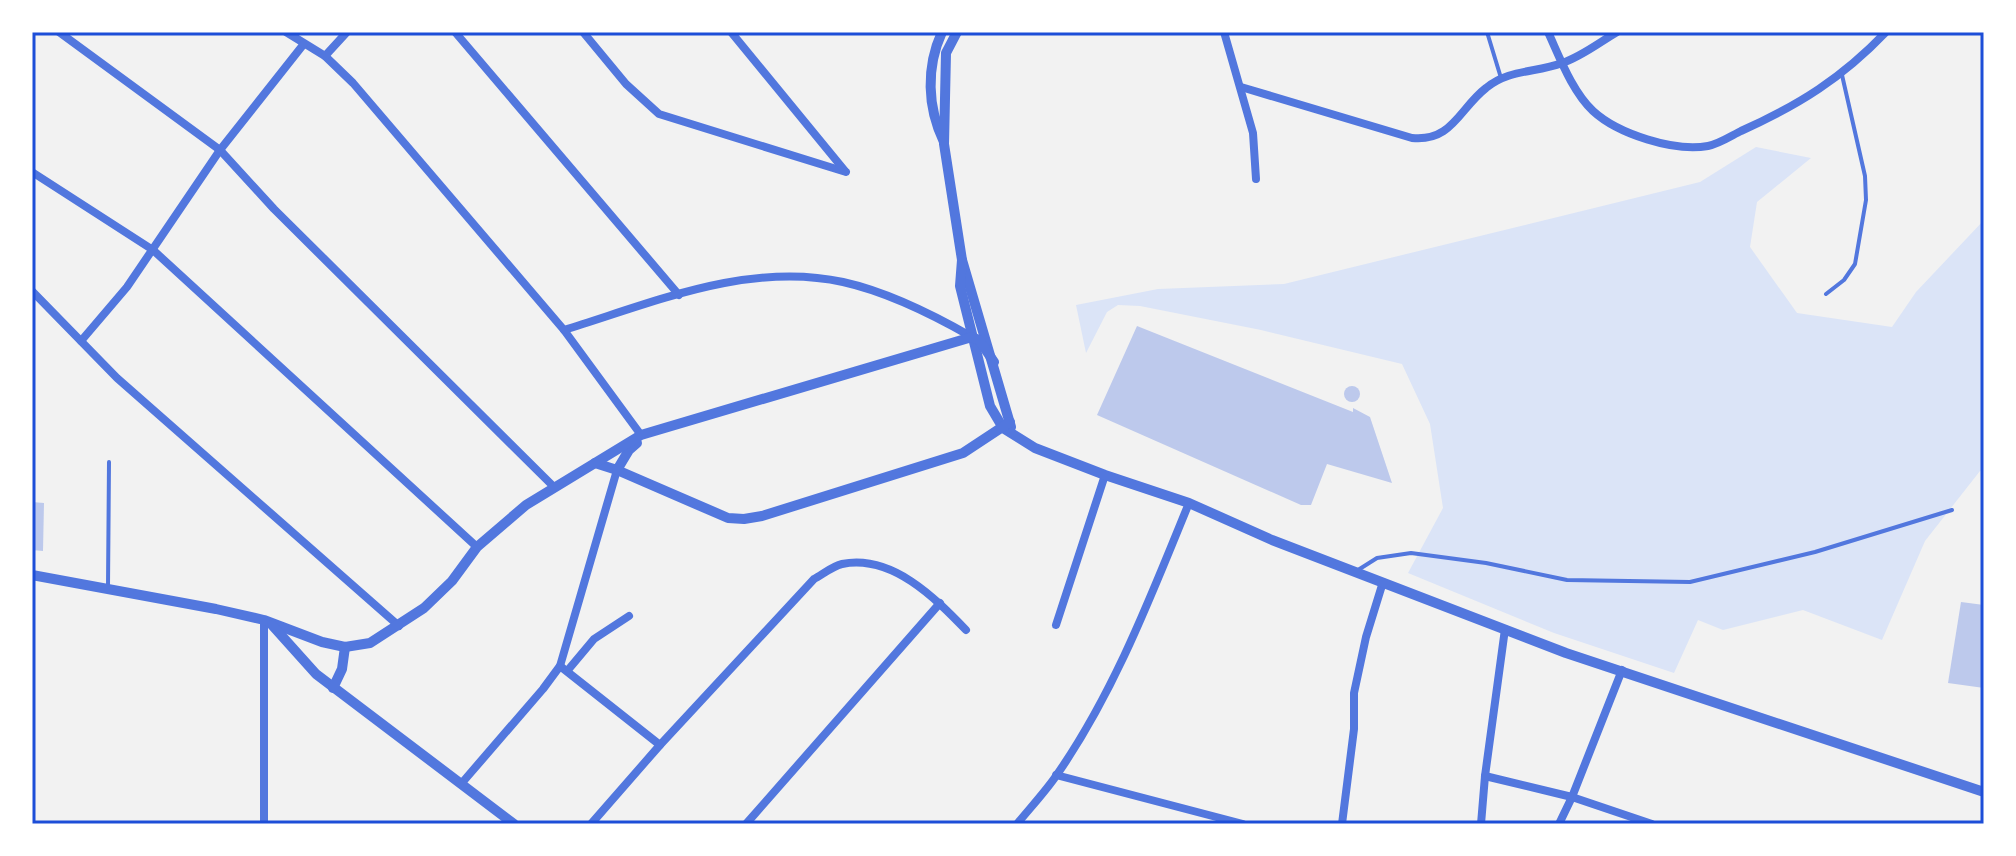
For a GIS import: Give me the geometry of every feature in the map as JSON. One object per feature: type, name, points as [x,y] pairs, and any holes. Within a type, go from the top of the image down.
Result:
[{"type":"street","points":[[59,32],[220,150],[274,209],[554,487]]},
{"type":"street","points":[[286,32],[325,56],[353,83],[564,330],[641,435]]},
{"type":"street","points":[[325,56],[347,32]]},
{"type":"street","points":[[455,32],[679,295]]},
{"type":"street","points":[[583,32],[626,84],[659,114],[846,172],[731,32]]},
{"type":"street","points":[[944,144],[936,127],[930,88],[934,50],[940,37],[958,32]]},
{"type":"street","points":[[958,32],[946,53],[944,144],[962,260],[994,362],[1006,425]]},
{"type":"street","points":[[1224,32],[1253,133],[1256,179]]},
{"type":"street","points":[[1548,32],[1562,63],[1594,112],[1615,126],[1646,139],[1679,147],[1709,146],[1770,118],[1842,75],[1886,32]]},
{"type":"street","points":[[1241,87],[1412,138],[1428,139],[1449,128],[1478,95],[1501,78],[1562,63],[1617,32]]},
{"type":"street","points":[[81,341],[127,287],[220,150],[303,45]]},
{"type":"street","points":[[32,172],[153,250],[477,547]]},
{"type":"street","points":[[962,260],[960,286],[990,406],[1014,436],[1035,448],[1189,503],[1247,530],[1566,653],[1984,792]]},
{"type":"street","points":[[564,330],[679,295],[765,277],[796,276],[843,282],[937,317],[982,343],[994,362]]},
{"type":"street","points":[[32,291],[117,378],[399,626]]},
{"type":"street","points":[[32,575],[267,622],[345,647],[370,643],[424,608],[452,581],[477,547],[526,505],[641,435],[972,337]]},
{"type":"street","points":[[595,463],[728,518],[744,519],[963,453],[1006,425]]},
{"type":"street","points":[[564,668],[617,470],[629,450],[653,431]]},
{"type":"street","points":[[1056,625],[1105,475]]},
{"type":"street","points":[[1017,824],[1056,775],[1097,707],[1133,637],[1189,503]]},
{"type":"street","points":[[591,824],[814,579],[840,564],[865,563],[903,575],[940,603],[966,630]]},
{"type":"street","points":[[1342,824],[1354,729],[1354,693],[1366,637],[1383,582]]},
{"type":"street","points":[[746,824],[940,603]]},
{"type":"street","points":[[461,784],[564,668],[594,639],[629,616]]},
{"type":"street","points":[[267,622],[333,688],[514,824]]},
{"type":"street","points":[[264,824],[267,622]]},
{"type":"street","points":[[1481,824],[1505,629]]},
{"type":"street","points":[[333,688],[342,669],[345,647]]},
{"type":"street","points":[[564,668],[660,745]]},
{"type":"street","points":[[1559,824],[1622,670]]},
{"type":"street","points":[[1056,775],[1243,824]]},
{"type":"street","points":[[1485,776],[1572,797],[1652,824]]},
{"type":"lane","points":[[1487,32],[1501,78]]},
{"type":"lane","points":[[1826,294],[1844,280],[1855,264],[1866,200],[1865,176],[1842,75]]},
{"type":"lane","points":[[108,588],[109,462]]},
{"type":"lane","points":[[1356,572],[1377,558],[1411,553],[1486,563],[1567,580],[1690,582],[1815,552],[1952,510]]},
{"type":"shaded area","points":[[1756,147],[1811,158],[1757,202],[1750,247],[1797,313],[1892,327],[1916,292],[1984,220],[1984,472],[1980,471],[1925,541],[1882,640],[1803,610],[1723,630],[1698,620],[1674,673],[1554,633],[1408,573],[1443,508],[1430,424],[1402,364],[1261,330],[1140,306],[1118,305],[1107,312],[1086,353],[1076,305],[1158,289],[1284,284],[1700,182]]},
{"type":"building","points":[[1137,326],[1370,417],[1392,483],[1327,464],[1311,505],[1301,505],[1097,415]]},
{"type":"building","points":[[1352,386],[1358,388],[1358,400],[1352,402],[1346,400],[1344,394],[1346,388]]},
{"type":"building","points":[[32,502],[44,503],[43,551],[32,550]]},
{"type":"building","points":[[1961,602],[1984,605],[1984,688],[1948,683]]}]
